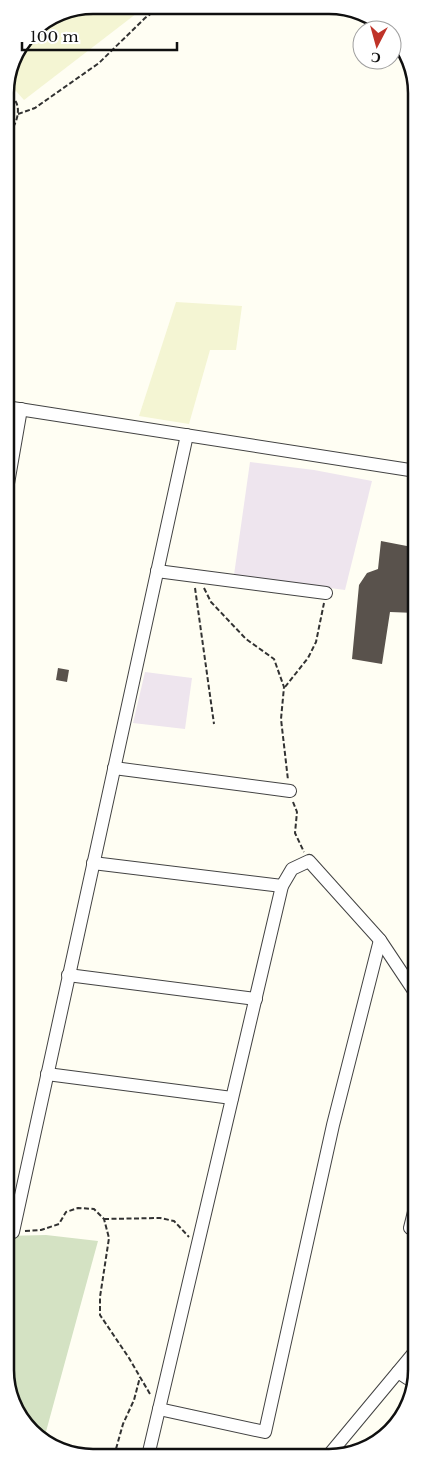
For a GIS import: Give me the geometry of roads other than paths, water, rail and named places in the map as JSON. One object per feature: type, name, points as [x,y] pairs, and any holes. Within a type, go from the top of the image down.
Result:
[{"type":"street","points":[[14,408],[408,470]]},
{"type":"street","points":[[14,449],[21,409]]},
{"type":"street","points":[[14,1215],[47,1074],[187,435]]},
{"type":"street","points":[[157,571],[326,593]]},
{"type":"street","points":[[114,768],[290,791]]},
{"type":"street","points":[[150,1449],[282,886],[292,869],[309,861],[380,940],[408,982]]},
{"type":"street","points":[[93,863],[282,886]]},
{"type":"street","points":[[159,1409],[265,1432],[334,1125],[380,940]]},
{"type":"street","points":[[68,975],[256,999]]},
{"type":"street","points":[[47,1074],[232,1098]]},
{"type":"street","points":[[334,1449],[408,1360]]},
{"type":"street","points":[[398,1372],[408,1378]]}]
